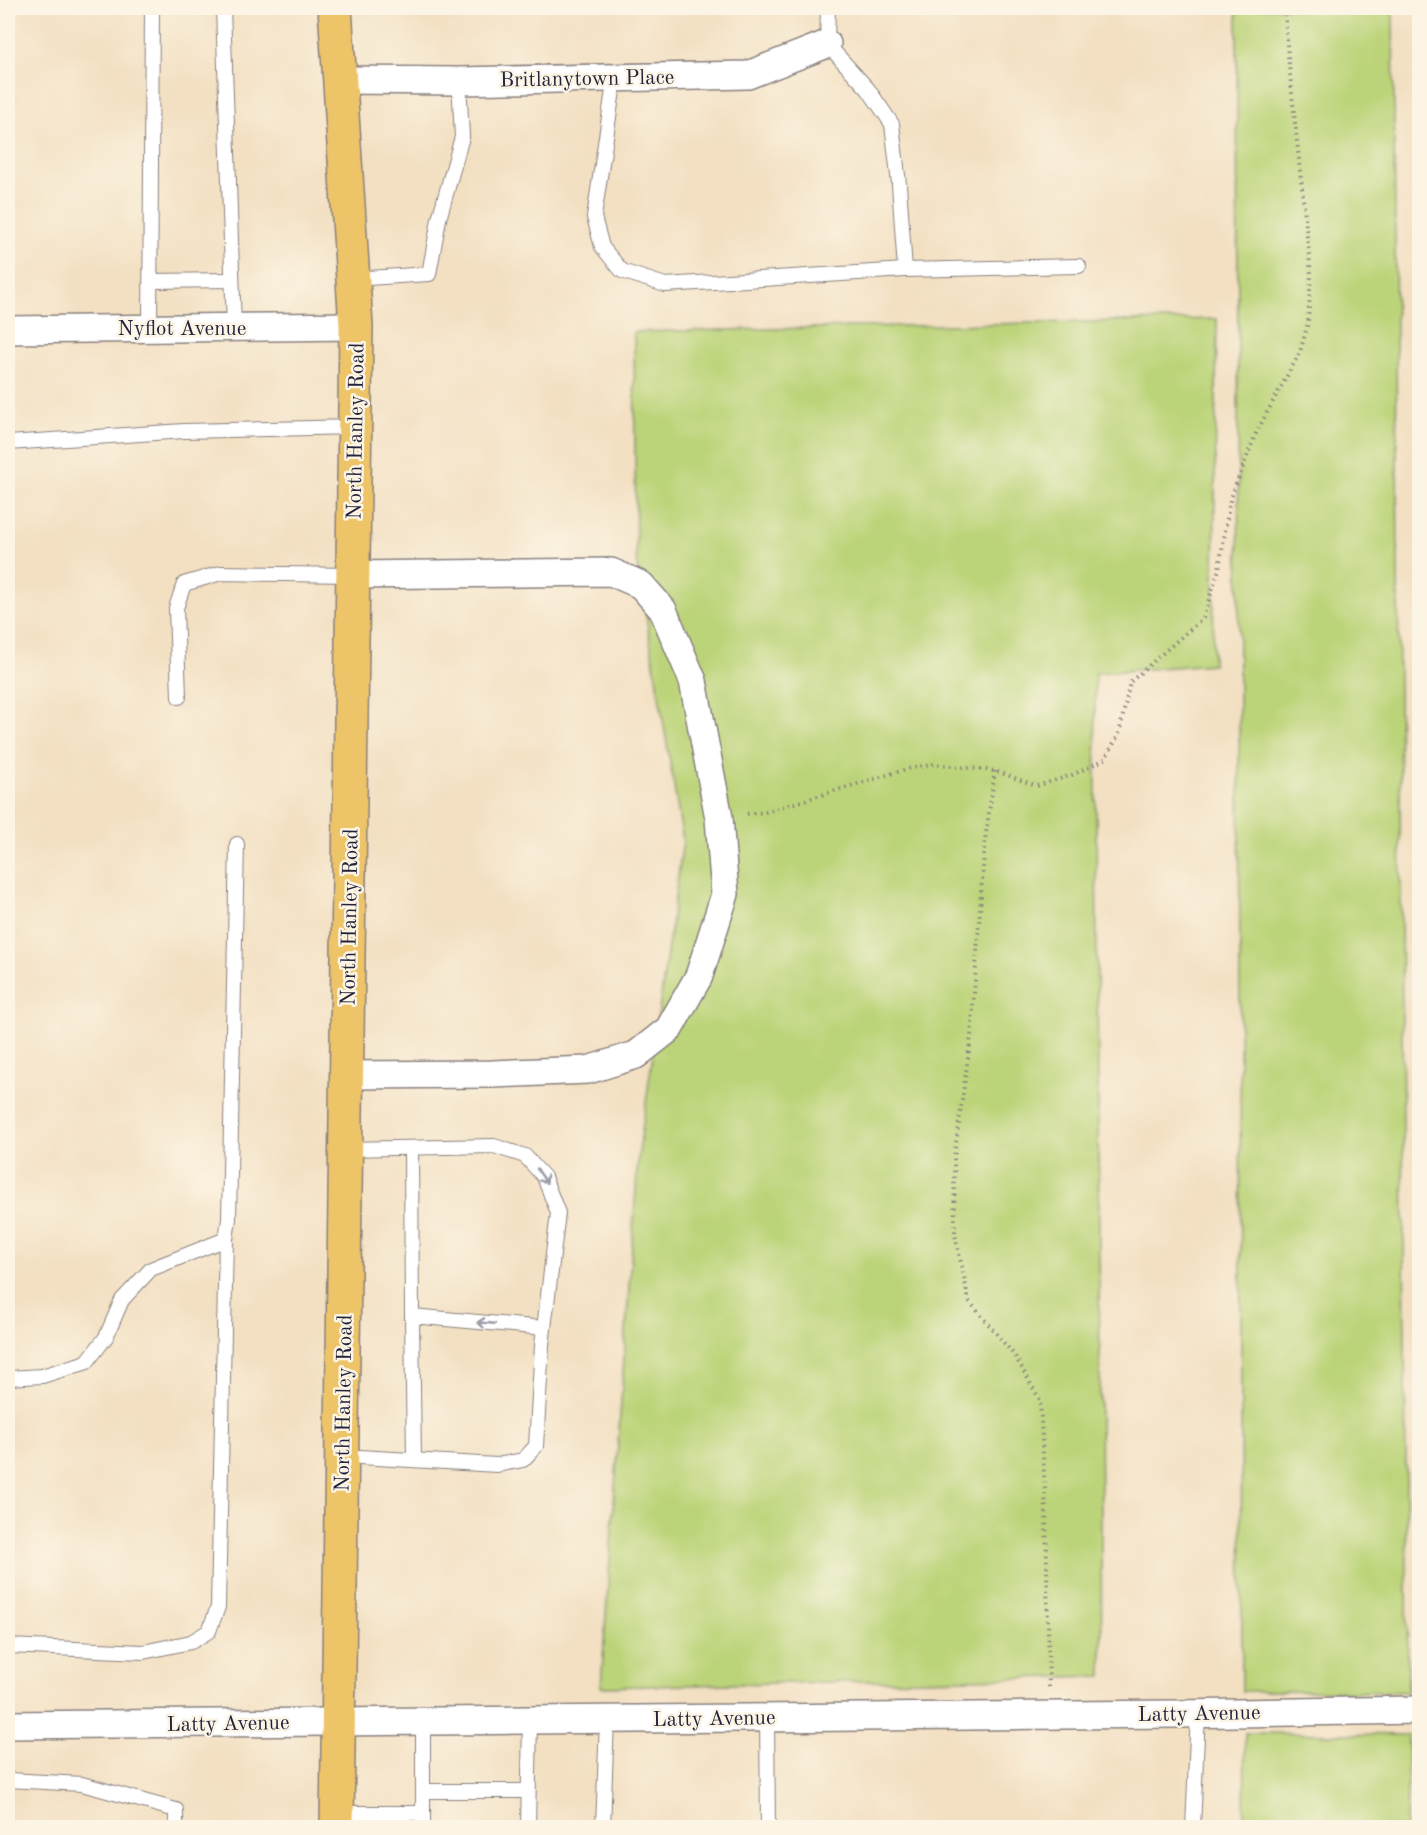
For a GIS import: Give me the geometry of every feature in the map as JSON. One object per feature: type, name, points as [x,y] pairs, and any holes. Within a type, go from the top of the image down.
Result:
[{"type":"main road","name":"North Hanley Road","points":[[335,8],[356,326],[337,1820]]},
{"type":"street","name":"Britlanytown Place","points":[[341,80],[459,81],[748,75],[827,44]]},
{"type":"street","name":"Nyflot Avenue","points":[[8,330],[356,326]]},
{"type":"street","points":[[347,1075],[492,1074],[588,1070],[636,1055],[669,1029],[699,976],[725,894],[719,818],[693,681],[663,610],[641,585],[611,572],[353,575]]},
{"type":"street","name":"Latty Avenue","points":[[8,1725],[1419,1710]]},
{"type":"lane","points":[[150,328],[152,8]]},
{"type":"lane","points":[[223,8],[234,328]]},
{"type":"lane","points":[[828,8],[827,44],[868,89],[892,124],[905,270]]},
{"type":"lane","points":[[615,76],[594,217],[602,247],[622,271],[665,285],[905,270],[1079,267]]},
{"type":"lane","points":[[353,279],[429,274],[439,219],[462,137],[459,81]]},
{"type":"lane","points":[[151,280],[232,280]]},
{"type":"lane","points":[[8,443],[184,430],[355,427]]},
{"type":"lane","points":[[179,697],[176,608],[184,584],[221,573],[353,575]]},
{"type":"lane","points":[[8,1646],[143,1652],[191,1642],[209,1631],[218,1608],[237,844]]},
{"type":"lane","points":[[342,1455],[497,1465],[524,1460],[536,1446],[544,1328],[558,1213],[544,1177],[525,1156],[494,1146],[346,1149]]},
{"type":"lane","points":[[411,1149],[414,1460]]},
{"type":"lane","points":[[8,1378],[42,1376],[87,1362],[106,1337],[122,1300],[151,1269],[226,1239]]},
{"type":"lane","points":[[412,1316],[544,1328]]},
{"type":"lane","points":[[1193,1827],[1198,1713]]},
{"type":"lane","points":[[767,1718],[768,1827]]},
{"type":"lane","points":[[603,1827],[607,1719]]},
{"type":"lane","points":[[528,1827],[530,1720]]},
{"type":"lane","points":[[423,1721],[423,1827]]},
{"type":"lane","points":[[8,1780],[82,1784],[176,1810],[176,1827]]},
{"type":"lane","points":[[424,1791],[528,1791]]},
{"type":"lane","points":[[337,1820],[423,1813]]},
{"type":"path","points":[[719,818],[765,812],[907,769],[934,764],[994,771],[1037,786],[1072,776],[1105,759],[1119,734],[1130,682],[1203,618],[1219,568],[1230,500],[1257,431],[1300,352],[1308,323],[1311,274],[1285,8]]},
{"type":"path","points":[[994,771],[985,840],[971,1036],[954,1158],[955,1234],[969,1301],[1015,1356],[1040,1400],[1046,1511],[1050,1715]]},
{"type":"green space","points":[[1237,8],[1393,8],[1408,1692],[1242,1691]]},
{"type":"green space","points":[[1217,319],[1213,664],[1095,673],[1102,1676],[601,1687],[638,1159],[683,841],[636,556],[634,332]]},
{"type":"green space","points":[[1245,1733],[1408,1735],[1406,1827],[1244,1827]]}]
